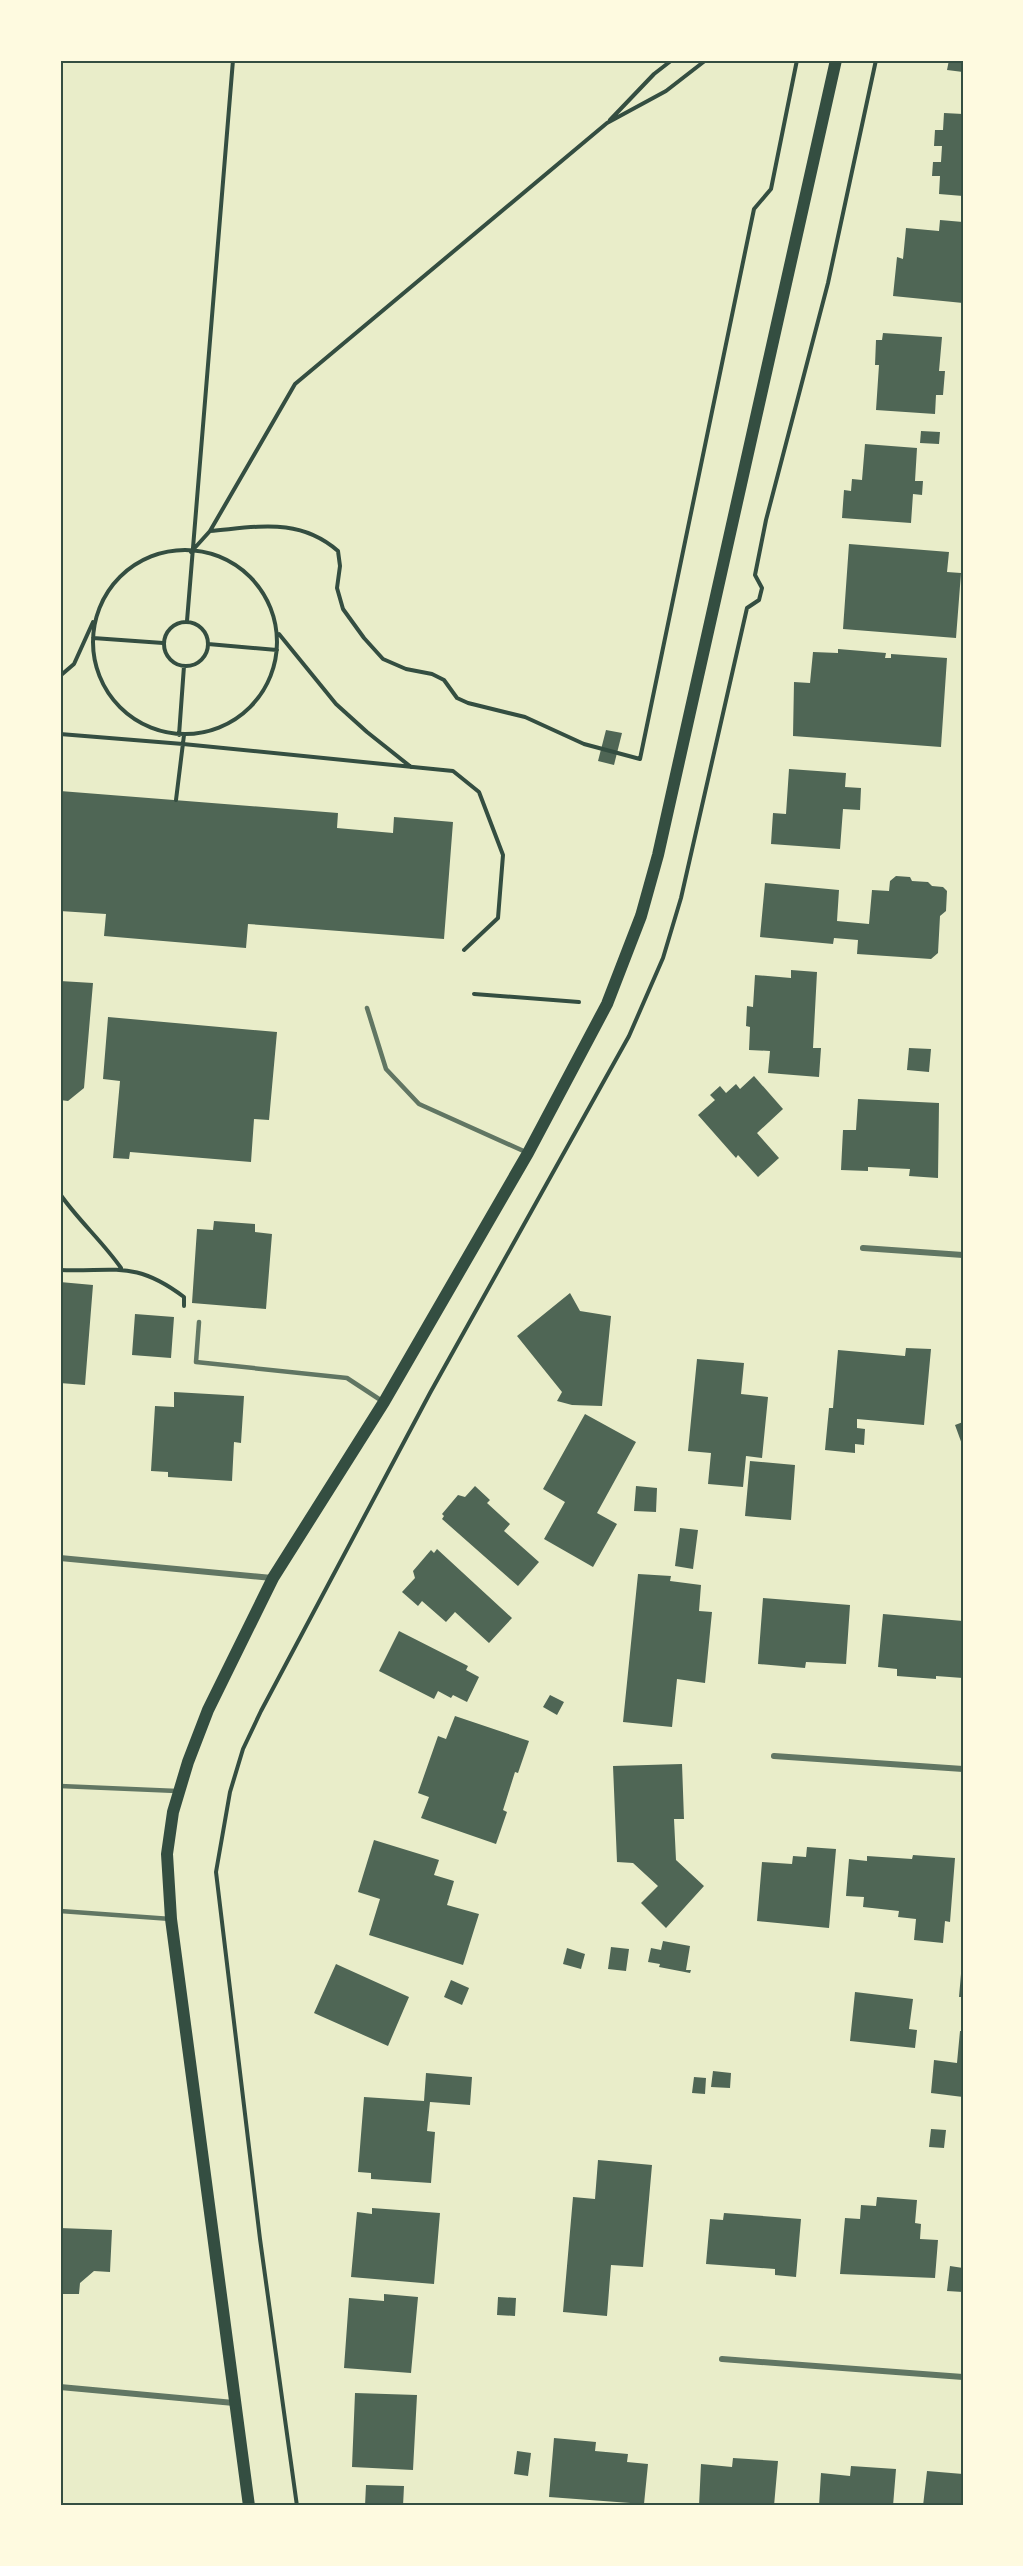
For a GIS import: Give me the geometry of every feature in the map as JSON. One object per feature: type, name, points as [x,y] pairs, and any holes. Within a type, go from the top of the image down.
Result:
[{"type":"main road","points":[[249,2506],[171,1919],[167,1854],[173,1812],[208,1710],[273,1578],[384,1402],[528,1153],[607,1004],[641,916],[657,855],[836,60]]},
{"type":"street","points":[[863,1248],[963,1255]]},
{"type":"street","points":[[60,1558],[273,1578]]},
{"type":"street","points":[[774,1756],[963,1769]]},
{"type":"street","points":[[722,2359],[963,2377]]},
{"type":"street","points":[[60,2387],[234,2403]]},
{"type":"lane","points":[[367,1008],[386,1069],[418,1104],[528,1153]]},
{"type":"lane","points":[[199,1322],[196,1362],[347,1378],[384,1402]]},
{"type":"lane","points":[[60,1786],[179,1791]]},
{"type":"lane","points":[[60,1911],[171,1919]]},
{"type":"path","points":[[187,621],[232,60]]},
{"type":"path","points":[[192,552],[210,531],[295,384],[607,123],[654,74],[672,60]]},
{"type":"path","points":[[607,123],[666,91],[706,60]]},
{"type":"path","points":[[210,531],[277,526],[300,529],[322,537],[338,551],[340,566],[337,588],[344,609],[364,638],[383,659],[406,669],[432,674],[444,680],[457,698],[468,703],[525,717],[584,744],[640,759],[754,209],[771,189],[797,60]]},
{"type":"path","points":[[297,2506],[260,2239],[216,1872],[230,1792],[243,1749],[261,1711],[430,1393],[629,1036],[663,958],[681,898],[747,608],[759,600],[762,588],[755,575],[766,520],[828,283],[876,60]]},
{"type":"path","points":[[60,676],[74,664],[95,618],[108,591],[130,568],[162,552],[199,550],[232,561],[257,582],[271,605],[279,634],[276,665],[256,702],[230,724],[202,734],[165,733],[136,721],[113,700],[98,674],[93,638],[95,618]]},
{"type":"path","points":[[187,621],[200,626],[208,644],[203,658],[198,662],[184,666],[177,665],[167,656],[163,643],[164,636],[173,625],[187,621]]},
{"type":"path","points":[[279,634],[336,704],[411,767]]},
{"type":"path","points":[[93,638],[163,643]]},
{"type":"path","points":[[208,644],[277,650]]},
{"type":"path","points":[[176,800],[183,744],[181,735],[184,666]]},
{"type":"path","points":[[60,734],[453,771],[479,792],[503,855],[498,918],[464,950]]},
{"type":"path","points":[[474,994],[607,1004]]},
{"type":"path","points":[[60,1194],[105,1245],[122,1269]]},
{"type":"path","points":[[60,1270],[122,1269],[145,1273],[184,1296],[184,1312],[199,1322]]},
{"type":"building","points":[[949,60],[963,60],[963,72],[947,70]]},
{"type":"building","points":[[944,113],[963,114],[963,196],[939,194],[940,176],[932,176],[933,162],[941,162],[942,146],[934,146],[935,130],[943,130]]},
{"type":"building","points":[[940,220],[963,222],[963,303],[893,296],[897,257],[903,259],[906,228],[939,231]]},
{"type":"building","points":[[883,333],[942,337],[939,371],[945,371],[943,395],[936,395],[935,414],[876,410],[879,365],[875,365],[876,340],[882,340]]},
{"type":"building","points":[[921,431],[940,432],[939,444],[920,443]]},
{"type":"building","points":[[865,444],[917,448],[915,481],[923,481],[922,495],[913,494],[911,523],[842,518],[844,490],[851,491],[852,479],[862,480]]},
{"type":"building","points":[[849,544],[949,552],[947,572],[961,573],[956,638],[843,629]]},
{"type":"building","points":[[838,649],[886,653],[885,658],[891,658],[891,654],[947,658],[941,747],[793,736],[794,682],[810,683],[813,652],[838,653]]},
{"type":"building","points":[[606,730],[622,733],[614,765],[598,761]]},
{"type":"building","points":[[789,769],[846,773],[845,787],[861,788],[860,810],[843,809],[840,849],[771,844],[773,813],[786,814]]},
{"type":"building","points":[[60,791],[338,813],[337,828],[393,833],[394,817],[453,822],[444,939],[248,924],[246,948],[104,936],[106,914],[60,911]]},
{"type":"building","points":[[896,876],[910,877],[912,881],[928,882],[932,886],[943,887],[947,891],[946,911],[940,916],[938,953],[931,959],[857,954],[858,940],[834,938],[833,944],[760,937],[765,883],[839,890],[837,921],[869,924],[872,890],[889,891],[890,881]]},
{"type":"building","points":[[791,970],[817,972],[813,1048],[821,1048],[819,1077],[768,1073],[770,1051],[749,1050],[750,1027],[746,1026],[747,1006],[753,1007],[755,975],[791,978]]},
{"type":"building","points":[[60,981],[93,983],[84,1088],[68,1101],[60,1100]]},
{"type":"building","points":[[108,1017],[277,1032],[269,1120],[254,1119],[251,1162],[130,1152],[129,1159],[113,1158],[120,1081],[103,1079]]},
{"type":"building","points":[[909,1048],[931,1049],[929,1072],[907,1070]]},
{"type":"building","points":[[754,1076],[783,1109],[757,1133],[779,1158],[758,1177],[738,1155],[736,1158],[698,1115],[715,1100],[710,1095],[720,1086],[726,1093],[736,1084],[740,1089]]},
{"type":"building","points":[[858,1099],[939,1103],[938,1178],[909,1176],[910,1169],[868,1167],[868,1171],[841,1170],[843,1130],[856,1130]]},
{"type":"building","points":[[214,1221],[255,1224],[255,1232],[272,1234],[266,1309],[192,1303],[197,1229],[213,1230]]},
{"type":"building","points":[[60,1282],[93,1285],[85,1385],[60,1383]]},
{"type":"building","points":[[570,1293],[580,1311],[611,1316],[602,1406],[572,1405],[557,1401],[562,1392],[517,1336]]},
{"type":"building","points":[[135,1314],[174,1317],[171,1358],[132,1355]]},
{"type":"building","points":[[906,1348],[931,1349],[924,1425],[857,1419],[857,1428],[865,1429],[864,1445],[855,1444],[855,1453],[825,1450],[829,1408],[833,1408],[838,1350],[905,1356]]},
{"type":"building","points":[[697,1359],[744,1363],[741,1394],[768,1397],[762,1458],[746,1456],[743,1487],[708,1484],[711,1453],[688,1451]]},
{"type":"building","points":[[174,1392],[244,1396],[241,1443],[234,1442],[232,1481],[168,1477],[168,1472],[151,1471],[155,1406],[174,1407]]},
{"type":"building","points":[[585,1414],[636,1442],[597,1513],[617,1524],[593,1567],[544,1539],[565,1502],[543,1489]]},
{"type":"building","points":[[963,1422],[963,1447],[955,1425]]},
{"type":"building","points":[[750,1461],[795,1465],[791,1520],[745,1516]]},
{"type":"building","points":[[475,1486],[490,1500],[487,1503],[510,1524],[504,1531],[539,1562],[518,1586],[442,1519],[444,1516],[442,1514],[458,1495],[465,1497]]},
{"type":"building","points":[[636,1486],[657,1488],[656,1512],[634,1511]]},
{"type":"building","points":[[680,1528],[698,1530],[693,1569],[675,1566]]},
{"type":"building","points":[[437,1549],[512,1618],[489,1643],[455,1612],[446,1622],[422,1601],[418,1606],[402,1592],[415,1578],[413,1571],[431,1550],[434,1553]]},
{"type":"building","points":[[638,1574],[671,1576],[670,1581],[701,1585],[699,1611],[712,1612],[705,1683],[677,1679],[672,1727],[623,1722]]},
{"type":"building","points":[[763,1598],[850,1605],[846,1664],[806,1662],[805,1668],[758,1664]]},
{"type":"building","points":[[883,1614],[963,1621],[963,1678],[936,1676],[936,1679],[897,1676],[897,1669],[878,1667]]},
{"type":"building","points":[[399,1631],[468,1666],[466,1670],[479,1677],[467,1702],[453,1695],[451,1698],[438,1691],[434,1699],[379,1671]]},
{"type":"building","points":[[550,1695],[564,1702],[557,1715],[543,1707]]},
{"type":"building","points":[[455,1716],[529,1741],[518,1773],[515,1772],[503,1810],[507,1812],[496,1844],[421,1818],[429,1797],[418,1793],[438,1736],[446,1739]]},
{"type":"building","points":[[682,1764],[684,1819],[674,1819],[676,1860],[704,1886],[666,1928],[641,1903],[658,1886],[633,1863],[617,1862],[613,1766]]},
{"type":"building","points":[[374,1840],[439,1860],[434,1875],[454,1881],[447,1905],[479,1914],[463,1965],[369,1935],[380,1899],[358,1892]]},
{"type":"building","points":[[807,1847],[836,1849],[829,1928],[757,1921],[762,1862],[792,1864],[793,1856],[806,1857]]},
{"type":"building","points":[[913,1855],[955,1858],[950,1922],[945,1921],[943,1943],[914,1940],[916,1919],[898,1917],[899,1911],[863,1907],[864,1897],[846,1896],[849,1859],[867,1861],[867,1856],[912,1859]]},
{"type":"building","points":[[663,1941],[690,1946],[686,1970],[691,1970],[690,1973],[659,1967],[660,1964],[648,1962],[651,1948],[661,1950]]},
{"type":"building","points":[[611,1947],[629,1949],[626,1971],[608,1969]]},
{"type":"building","points":[[567,1948],[585,1954],[581,1969],[563,1964]]},
{"type":"building","points":[[336,1964],[409,1997],[388,2046],[314,2013]]},
{"type":"building","points":[[961,1974],[963,1974],[963,1997],[959,1997]]},
{"type":"building","points":[[451,1980],[469,1988],[462,2005],[444,1997]]},
{"type":"building","points":[[855,1992],[913,1999],[909,2029],[917,2030],[915,2048],[850,2041]]},
{"type":"building","points":[[960,2031],[963,2031],[963,2097],[931,2093],[934,2060],[957,2063]]},
{"type":"building","points":[[713,2071],[731,2073],[730,2088],[711,2087]]},
{"type":"building","points":[[426,2073],[472,2077],[470,2105],[430,2102],[427,2131],[435,2132],[431,2183],[371,2179],[371,2173],[358,2172],[364,2097],[424,2101]]},
{"type":"building","points":[[694,2077],[706,2078],[705,2094],[692,2093]]},
{"type":"building","points":[[931,2129],[946,2130],[944,2148],[929,2147]]},
{"type":"building","points":[[598,2160],[652,2165],[643,2267],[611,2265],[607,2316],[563,2312],[573,2197],[595,2199]]},
{"type":"building","points":[[877,2197],[917,2200],[915,2223],[921,2224],[920,2239],[938,2240],[935,2278],[840,2274],[845,2218],[860,2219],[861,2205],[876,2206]]},
{"type":"building","points":[[372,2208],[440,2213],[434,2284],[351,2277],[357,2212],[372,2214]]},
{"type":"building","points":[[724,2213],[801,2219],[796,2277],[775,2275],[775,2269],[706,2264],[710,2219],[723,2220]]},
{"type":"building","points":[[60,2228],[112,2230],[110,2272],[94,2271],[80,2283],[79,2294],[60,2294]]},
{"type":"building","points":[[950,2266],[963,2268],[963,2292],[947,2291]]},
{"type":"building","points":[[384,2294],[418,2297],[411,2373],[344,2368],[349,2298],[384,2301]]},
{"type":"building","points":[[498,2297],[516,2298],[515,2316],[497,2315]]},
{"type":"building","points":[[355,2393],[417,2395],[413,2470],[352,2467]]},
{"type":"building","points":[[554,2438],[596,2442],[595,2451],[628,2454],[627,2462],[648,2464],[644,2504],[549,2497]]},
{"type":"building","points":[[517,2451],[531,2453],[528,2476],[514,2474]]},
{"type":"building","points":[[733,2458],[778,2461],[774,2506],[699,2506],[701,2464],[732,2467]]},
{"type":"building","points":[[851,2466],[896,2469],[893,2506],[819,2506],[821,2473],[850,2476]]},
{"type":"building","points":[[927,2471],[963,2474],[963,2506],[923,2506]]},
{"type":"building","points":[[366,2485],[404,2486],[403,2506],[365,2506]]}]
